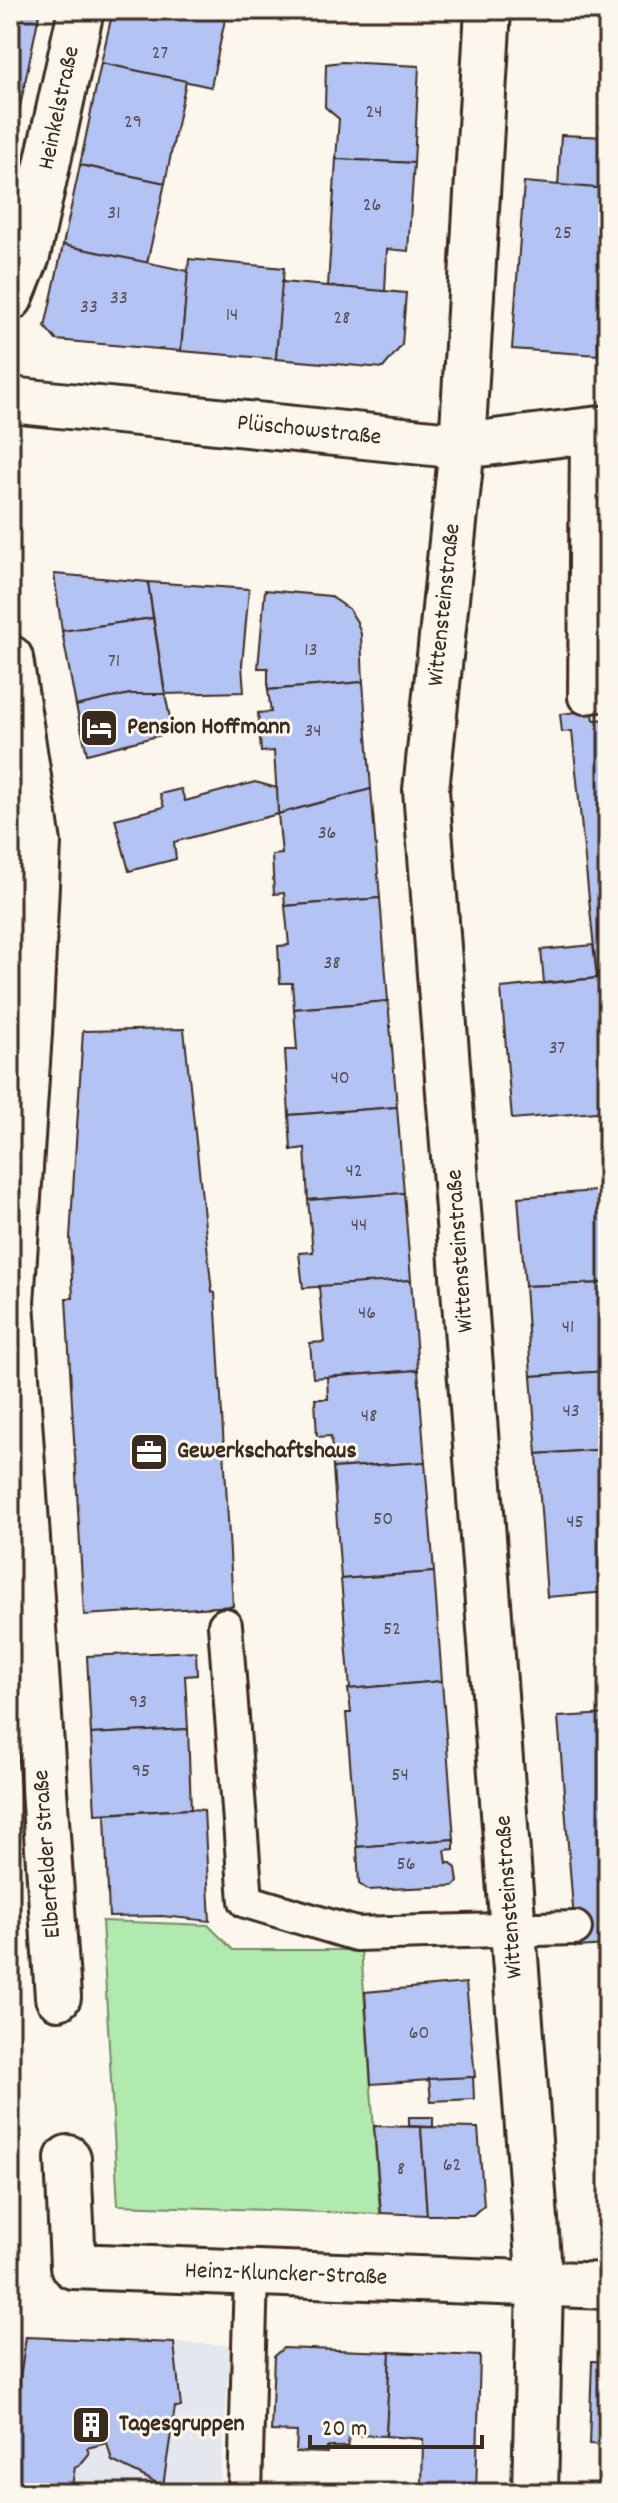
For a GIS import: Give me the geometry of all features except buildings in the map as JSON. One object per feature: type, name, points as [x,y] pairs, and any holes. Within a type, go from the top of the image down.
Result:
[{"type":"street","name":"Heinkelstraße","points":[[10,298],[27,256],[81,10]]},
{"type":"street","name":"Wittensteinstraße","points":[[488,10],[462,446],[426,790],[540,2285],[535,2493]]},
{"type":"street","name":"Plüschowstraße","points":[[10,400],[462,446],[597,430]]},
{"type":"street","name":"Elberfelder Straße","points":[[10,658],[38,843],[20,1034],[11,1302],[58,1997]]},
{"type":"street","name":"Heinz-Kluncker-Straße","points":[[68,2158],[73,2266],[608,2286]]},
{"type":"lane","points":[[597,430],[585,697],[608,694]]},
{"type":"lane","points":[[225,1625],[246,1901],[356,1934],[575,1928]]},
{"type":"lane","points":[[245,2493],[251,2274]]},
{"type":"shaded area","name":"Tagesgruppen","points":[[10,2335],[231,2345],[219,2493],[10,2493]]},
{"type":"green space","points":[[102,1921],[208,1925],[233,1950],[361,1950],[380,2214],[118,2205]]},
{"type":"place","name":"Pension Hoffmann","points":[[99,728]]},
{"type":"place","name":"Gewerkschaftshaus","points":[[149,1452]]},
{"type":"place","name":"Tagesgruppen","points":[[91,2425]]}]
